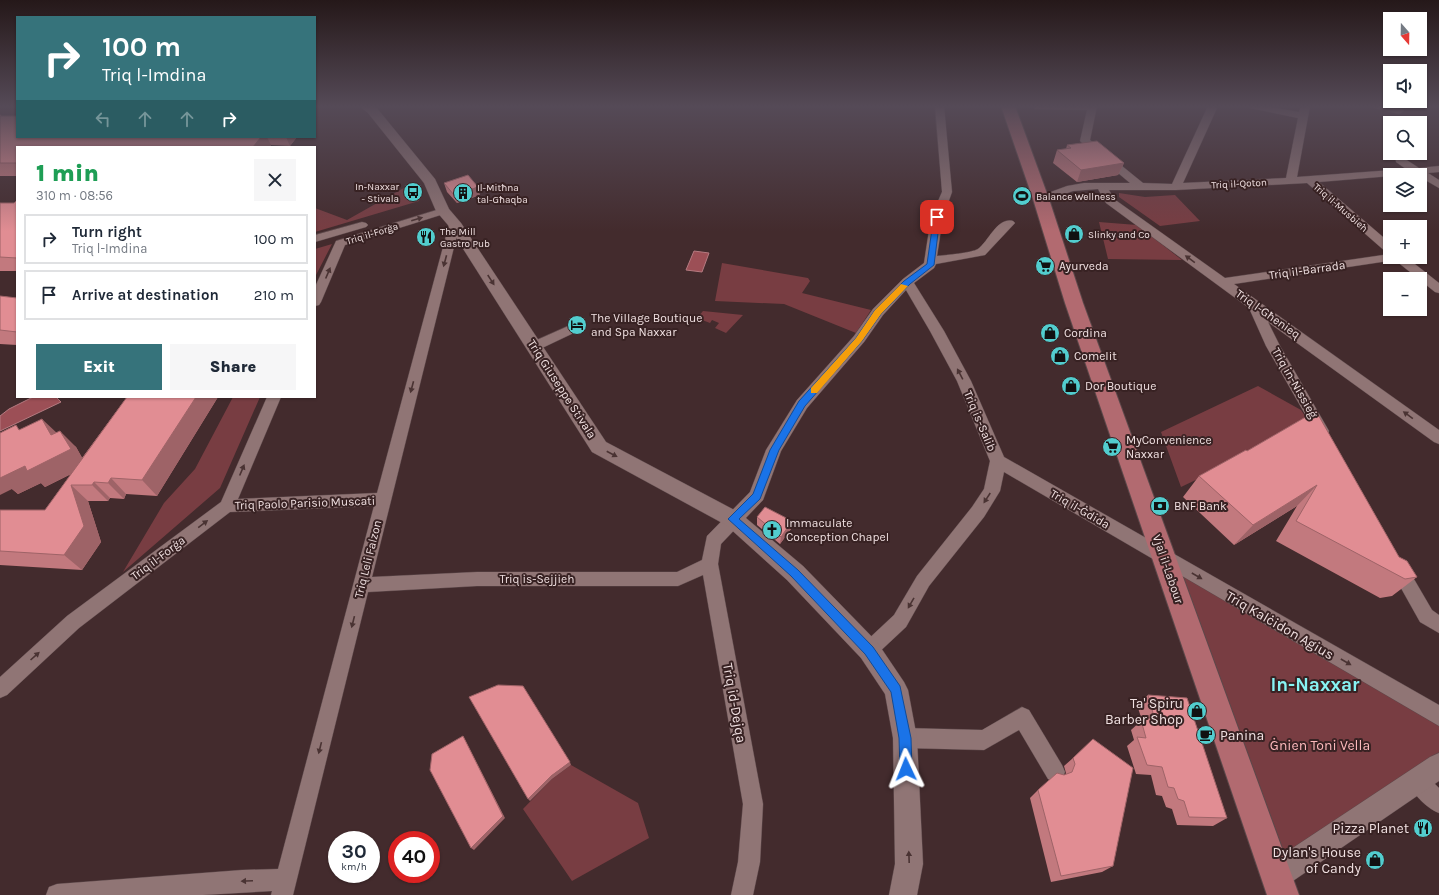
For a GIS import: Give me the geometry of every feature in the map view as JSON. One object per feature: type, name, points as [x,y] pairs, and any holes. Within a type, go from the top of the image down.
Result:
[{"type":"main road","name":"Vjal il-Labour","points":[[1023,148],[1041,199],[1074,303],[1280,885]]},
{"type":"street","name":"Triq Giuseppe Stivala","points":[[402,148],[430,182],[445,213],[535,346],[599,447],[733,519],[795,573],[869,650],[896,690],[905,738],[910,864],[903,895]]},
{"type":"street","points":[[943,148],[947,192],[937,217],[931,261],[981,252],[998,232],[1009,223]]},
{"type":"street","points":[[1093,148],[1142,187]]},
{"type":"street","points":[[1176,187],[1194,148]]},
{"type":"street","points":[[1291,181],[1297,148]]},
{"type":"street","points":[[1400,160],[1411,168]]},
{"type":"street","name":"Triq il-Qoton","points":[[1427,171],[1439,169]]},
{"type":"street","name":"Triq il-Qoton","points":[[1041,199],[1071,188],[1084,186],[1176,187],[1383,175]]},
{"type":"street","points":[[1427,178],[1439,185]]},
{"type":"street","name":"Triq il-Musbieħ","points":[[1310,180],[1383,243]]},
{"type":"street","name":"Triq l-Għenieq","points":[[1102,187],[1110,201],[1222,282],[1254,303],[1439,438]]},
{"type":"street","points":[[316,239],[332,234],[445,213]]},
{"type":"street","name":"Triq il-Forġa","points":[[316,300],[340,244],[347,240],[445,213]]},
{"type":"street","name":"Triq Leli Falzon","points":[[284,887],[383,499],[445,213]]},
{"type":"street","name":"Triq il-Barrada","points":[[1222,282],[1383,258]]},
{"type":"street","name":"Triq id-Dejqa","points":[[742,895],[750,862],[753,804],[710,564],[713,541],[757,496],[774,450],[802,404],[859,340],[878,312],[907,282],[930,265],[931,261]]},
{"type":"street","points":[[1408,264],[1436,285]]},
{"type":"street","name":"Triq is-Salib","points":[[869,650],[900,621],[923,581],[978,512],[992,491],[998,461],[964,381],[937,331],[907,282]]},
{"type":"street","name":"Triq in-Nissieġ","points":[[1254,303],[1274,346],[1329,443]]},
{"type":"street","points":[[535,346],[576,327]]},
{"type":"street","name":"Triq il-Forġa","points":[[2,685],[73,622],[227,506],[274,398]]},
{"type":"street","name":"Triq il-Ġdida","points":[[998,461],[1163,557]]},
{"type":"street","name":"Triq Paolo Parisio Muscati","points":[[227,506],[383,499]]},
{"type":"street","points":[[1391,553],[1432,620]]},
{"type":"street","name":"Triq Kalċidon Agius","points":[[1163,557],[1439,716]]},
{"type":"street","name":"Triq is-Sejjieh","points":[[362,584],[477,579],[678,579],[710,564]]},
{"type":"street","points":[[905,738],[984,740],[1022,717],[1055,772]]},
{"type":"street","points":[[1280,885],[1417,780],[1439,766]]},
{"type":"street","points":[[1417,780],[1439,803]]},
{"type":"street","points":[[57,895],[284,887]]},
{"type":"green space","points":[[409,185],[419,201],[316,232],[316,208],[347,220]]},
{"type":"green space","points":[[1119,193],[1145,197],[1175,195],[1200,221],[1160,226],[1119,197]]},
{"type":"green space","points":[[1099,222],[1137,225],[1182,260],[1108,259]]},
{"type":"green space","points":[[332,244],[316,275],[316,249]]},
{"type":"green space","points":[[722,263],[808,278],[810,281],[802,293],[871,310],[856,333],[784,304],[715,301]]},
{"type":"green space","points":[[703,311],[743,315],[726,333],[715,328],[719,323],[712,320],[710,323],[697,318]]},
{"type":"green space","points":[[1258,386],[1301,410],[1311,425],[1181,487],[1161,432]]},
{"type":"green space","points":[[232,398],[260,398],[220,488],[123,572],[164,503],[195,469]]},
{"type":"green space","name":"Ġnien Toni Vella","points":[[1163,557],[1439,716],[1439,766],[1277,875]]},
{"type":"green space","points":[[571,765],[638,803],[649,838],[572,881],[523,809],[552,779]]},
{"type":"shaded area","points":[[694,251],[709,253],[702,272],[686,270]]},
{"type":"shaded area","points":[[31,398],[57,398],[61,402],[0,431],[0,416],[9,409]]},
{"type":"building","points":[[0,148],[16,148],[16,163],[0,163]]},
{"type":"building","points":[[1071,148],[1105,148],[1124,163],[1081,170],[1057,150]]},
{"type":"building","points":[[468,175],[478,187],[454,195],[444,183]]},
{"type":"building","points":[[16,201],[16,258],[0,257],[0,203],[14,203]]},
{"type":"building","points":[[0,296],[16,298],[16,332],[0,330]]},
{"type":"building","points":[[126,398],[195,398],[142,480],[111,478],[108,483],[94,482],[92,485],[71,485],[84,526],[64,555],[0,551],[0,510],[45,510]]},
{"type":"building","points":[[1316,411],[1399,557],[1407,561],[1417,577],[1405,579],[1296,521],[1317,485],[1253,525],[1199,476],[1246,450],[1247,451]]},
{"type":"building","points":[[42,419],[51,435],[60,431],[71,449],[27,471],[25,466],[0,478],[0,433],[16,425],[19,430]]},
{"type":"building","points":[[765,507],[792,521],[781,537],[757,517]]},
{"type":"building","points":[[498,685],[523,686],[570,762],[551,776],[528,799],[469,697]]},
{"type":"building","points":[[1148,695],[1187,698],[1227,818],[1189,817],[1184,801],[1178,799],[1174,788],[1168,787],[1162,767],[1147,765],[1137,737],[1146,738],[1141,720],[1153,713]]},
{"type":"building","points":[[463,736],[503,816],[471,848],[430,770],[432,754]]},
{"type":"building","points":[[1093,739],[1133,768],[1113,866],[1061,876],[1038,790],[1057,773],[1064,775],[1072,772],[1075,764],[1073,758]]},
{"type":"slow traffic","points":[[814,390],[859,340],[878,312],[904,286]]},
{"type":"place","name":"In-Naxxar - Stivala","points":[[413,192]]},
{"type":"place","name":"Il-Mitħna tal-Għaqba","points":[[463,193]]},
{"type":"place","name":"Balance Wellness","points":[[1022,196]]},
{"type":"place","name":"Slinky and Co","points":[[1074,234]]},
{"type":"place","name":"The Mill Gastro Pub","points":[[426,237]]},
{"type":"place","name":"Ayurveda","points":[[1045,266]]},
{"type":"place","name":"The Village Boutique and Spa Naxxar","points":[[577,325]]},
{"type":"place","name":"Cordina","points":[[1050,333]]},
{"type":"place","name":"Comelit","points":[[1060,356]]},
{"type":"place","name":"Dor Boutique","points":[[1071,386]]},
{"type":"place","name":"MyConvenience Naxxar","points":[[1112,447]]},
{"type":"place","name":"BNF Bank","points":[[1160,506]]},
{"type":"place","name":"Immaculate Conception Chapel","points":[[772,530]]},
{"type":"place","name":"Ta' Spiru Barber Shop","points":[[1197,711]]},
{"type":"place","name":"Panina","points":[[1206,735]]},
{"type":"place","name":"Pizza Planet","points":[[1423,828]]},
{"type":"place","name":"Dylan's House of Candy","points":[[1375,860]]},
{"type":"district","name":"In-Naxxar","points":[[1315,684]]},
{"type":"route","points":[[906,769],[905,738],[896,690],[869,650],[795,573],[733,519],[757,496],[774,450],[802,404],[859,340],[878,312],[907,282],[930,265],[937,217]]}]
